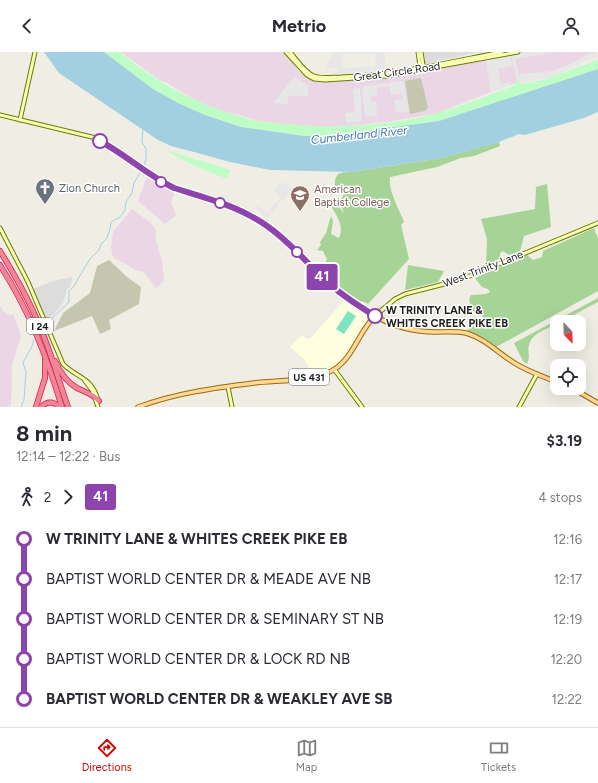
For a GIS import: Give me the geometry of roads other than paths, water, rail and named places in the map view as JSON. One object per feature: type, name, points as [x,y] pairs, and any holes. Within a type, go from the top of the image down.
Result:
[{"type":"highway","name":"I 24","points":[[0,251],[25,294],[48,347],[68,407]]},
{"type":"highway","name":"I 24","points":[[0,266],[20,299],[41,344],[60,407]]},
{"type":"highway","points":[[36,407],[46,373],[46,363],[41,344]]},
{"type":"highway","points":[[48,347],[63,375],[72,384],[94,396],[99,401]]},
{"type":"highway","points":[[84,391],[89,390],[90,386]]},
{"type":"highway","points":[[41,407],[52,402],[60,407]]},
{"type":"main road","name":"West Trinity Lane","points":[[138,407],[176,395],[228,387],[315,377],[334,369],[347,358],[365,328],[375,316]]},
{"type":"main road","points":[[375,316],[410,330],[422,332],[454,332],[470,335],[482,340],[512,361],[550,379]]},
{"type":"main road","points":[[583,395],[598,404]]},
{"type":"main road","points":[[99,401],[99,407]]},
{"type":"street","points":[[20,120],[35,52]]},
{"type":"street","name":"Great Circle Road","points":[[286,52],[304,73],[312,78],[322,80],[372,78],[502,52]]},
{"type":"street","name":"Great Circle Road","points":[[290,52],[309,73],[321,77],[372,75],[518,52]]},
{"type":"street","points":[[420,52],[421,68]]},
{"type":"street","points":[[495,53],[507,54]]},
{"type":"street","points":[[0,115],[96,138],[116,150],[151,175],[174,188],[234,208],[259,221],[277,234],[346,298],[375,316]]},
{"type":"street","name":"West Trinity Lane","points":[[375,316],[395,299],[405,294],[460,280],[598,223]]},
{"type":"street","points":[[0,228],[28,282],[63,364],[68,369],[90,383],[94,388],[99,401]]},
{"type":"street","points":[[334,369],[362,407]]},
{"type":"street","points":[[519,407],[537,374]]},
{"type":"street","points":[[80,377],[90,386],[99,407]]},
{"type":"street","points":[[228,387],[232,407]]},
{"type":"water","name":"Cumberland River","points":[[44,52],[104,52],[153,89],[178,103],[205,115],[241,127],[304,136],[328,136],[439,121],[598,69],[598,112],[584,118],[525,135],[519,134],[494,144],[441,158],[352,172],[270,170],[230,162],[171,146],[158,140],[59,73]]},
{"type":"waterway","points":[[48,322],[69,302],[69,291],[74,286],[90,259],[99,250],[101,244],[107,238],[111,222],[120,217],[125,210],[126,202],[132,193],[134,183],[144,166],[146,159],[146,149],[142,142],[143,129]]},
{"type":"waterway","points":[[21,407],[24,400],[26,372],[23,363],[33,344],[33,340]]},
{"type":"place","name":"Zion Church","points":[[45,205]]},
{"type":"place","name":"American Baptist College","points":[[300,212]]},
{"type":"place","name":"W TRINITY LANE & WHITES CREEK PIKE EB","points":[[375,316]]}]
